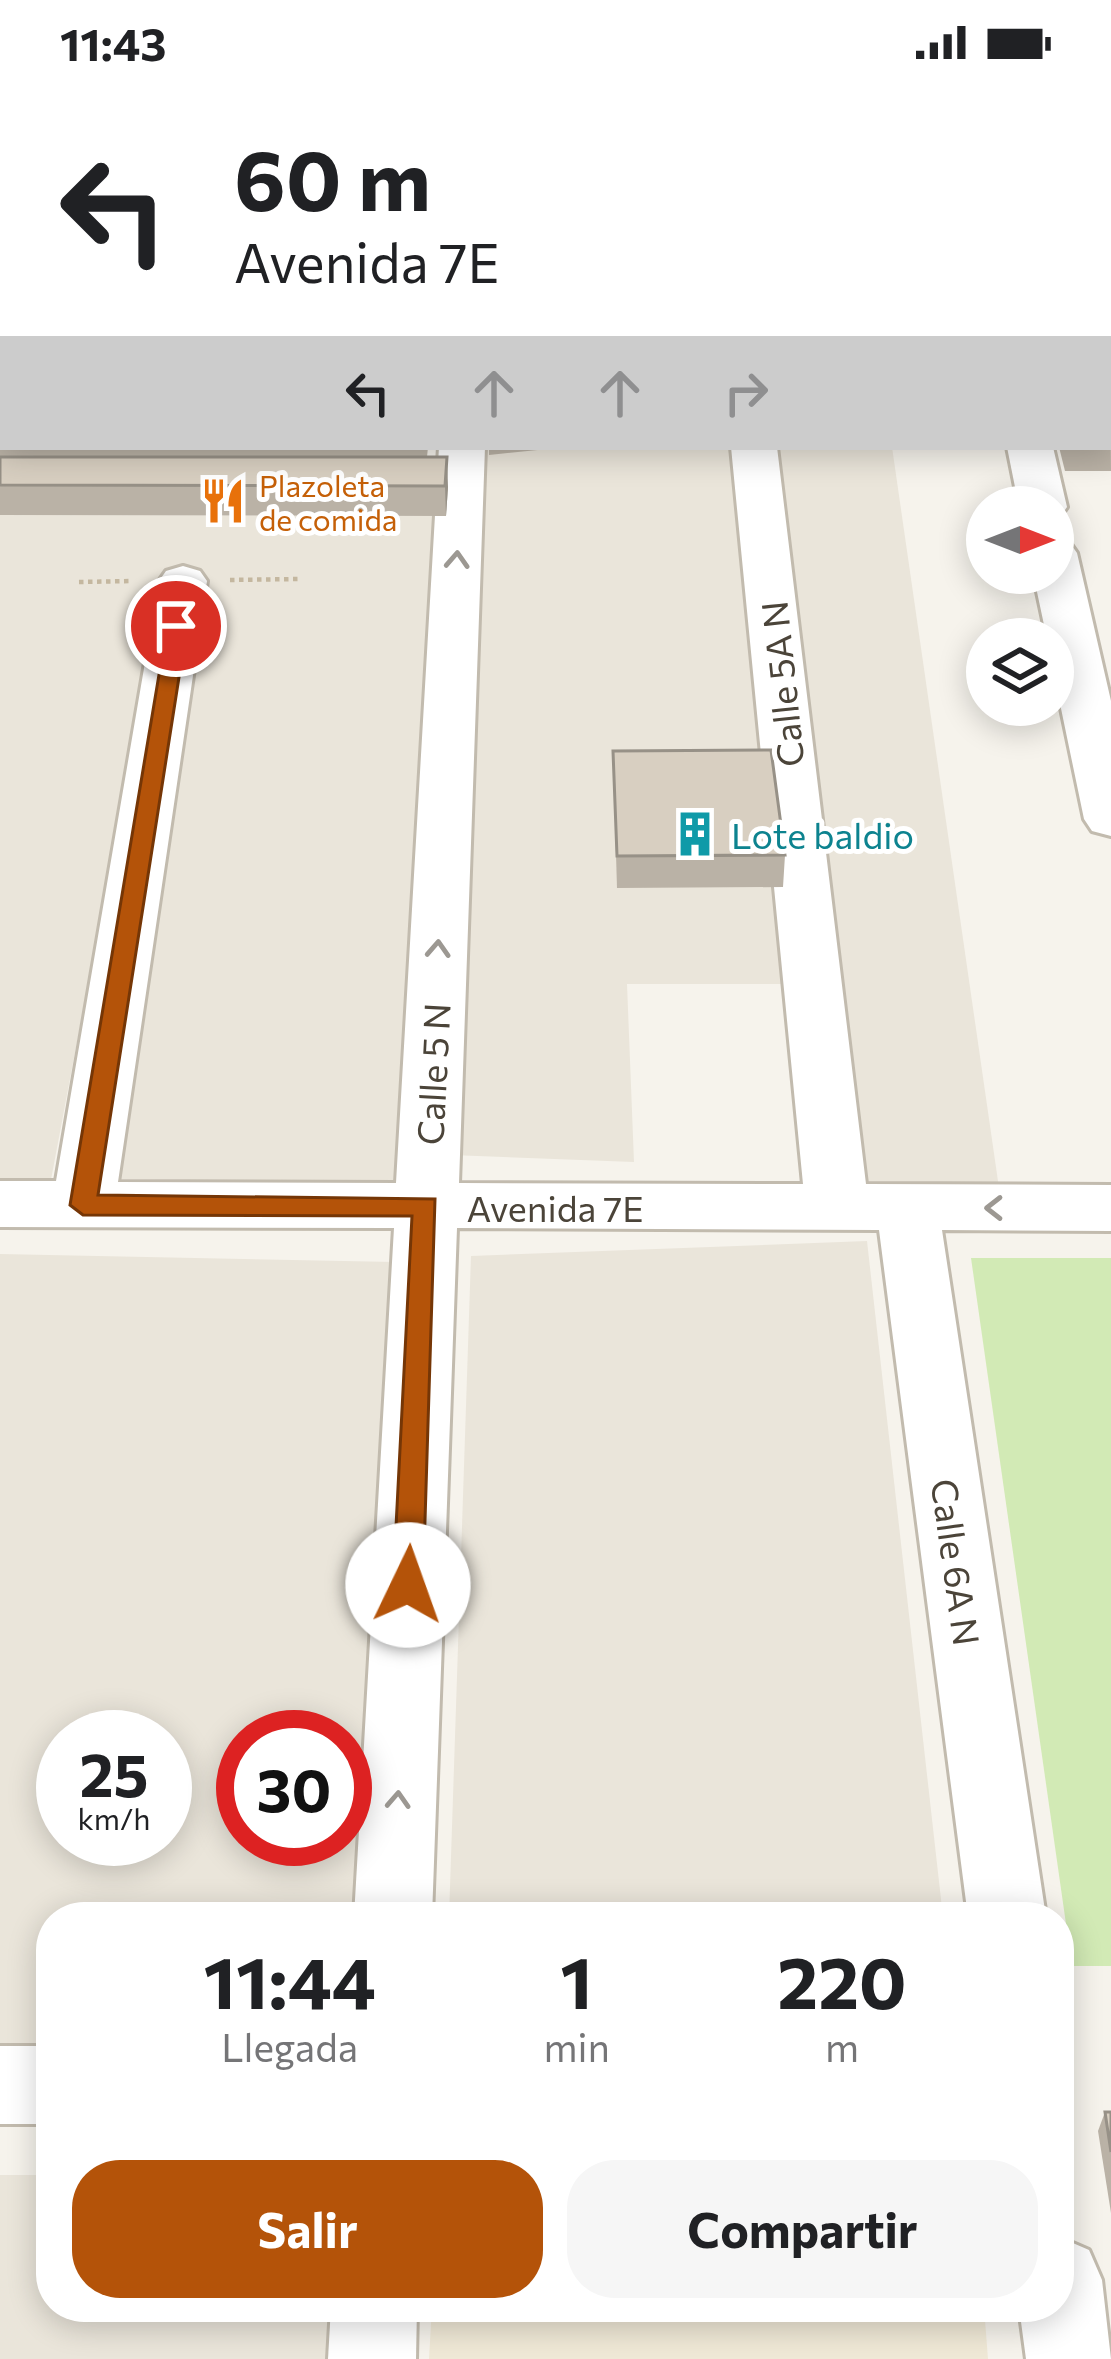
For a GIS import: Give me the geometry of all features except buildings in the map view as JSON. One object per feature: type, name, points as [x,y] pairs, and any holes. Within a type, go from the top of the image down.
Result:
[{"type":"street","name":"Calle 5 N","points":[[394,1902],[462,450]]},
{"type":"street","name":"Calle 5A N","points":[[754,450],[837,1208]]},
{"type":"street","points":[[1031,450],[1038,486]]},
{"type":"street","points":[[83,1205],[183,580]]},
{"type":"street","points":[[1062,594],[1111,819]]},
{"type":"street","name":"Avenida 7E","points":[[0,1204],[1111,1208]]},
{"type":"street","name":"Calle 6A N","points":[[907,1208],[1005,1902]]},
{"type":"street","points":[[0,2085],[36,2085]]},
{"type":"street","points":[[372,2359],[373,2322]]},
{"type":"street","points":[[1065,2322],[1070,2359]]},
{"type":"shaded area","points":[[464,450],[735,450],[793,984],[627,984],[634,1162],[451,1155]]},
{"type":"shaded area","points":[[775,450],[892,450],[1000,1195],[849,1192]]},
{"type":"shaded area","points":[[0,515],[446,516],[397,1181],[120,1179],[198,574],[165,575],[50,1185],[0,1184]]},
{"type":"shaded area","points":[[867,1241],[941,1902],[449,1902],[471,1256]]},
{"type":"shaded area","points":[[0,1254],[395,1262],[372,1800],[372,1710],[216,1710],[216,1866],[369,1866],[368,1902],[36,1902],[36,2047],[0,2048]]},
{"type":"shaded area","points":[[0,2175],[36,2175],[36,2322],[374,2322],[372,2359],[0,2359]]},
{"type":"shaded area","points":[[431,2322],[985,2322],[988,2359],[429,2359]]},
{"type":"green space","points":[[971,1258],[1111,1258],[1111,1966],[1074,1966],[1074,1902],[1063,1902]]},
{"type":"place","name":"Plazoleta de comida","points":[[223,501]]},
{"type":"place","name":"Lote baldio","points":[[695,834]]},
{"type":"route","points":[[176,626],[83,1205],[426,1206],[408,1585]]}]
